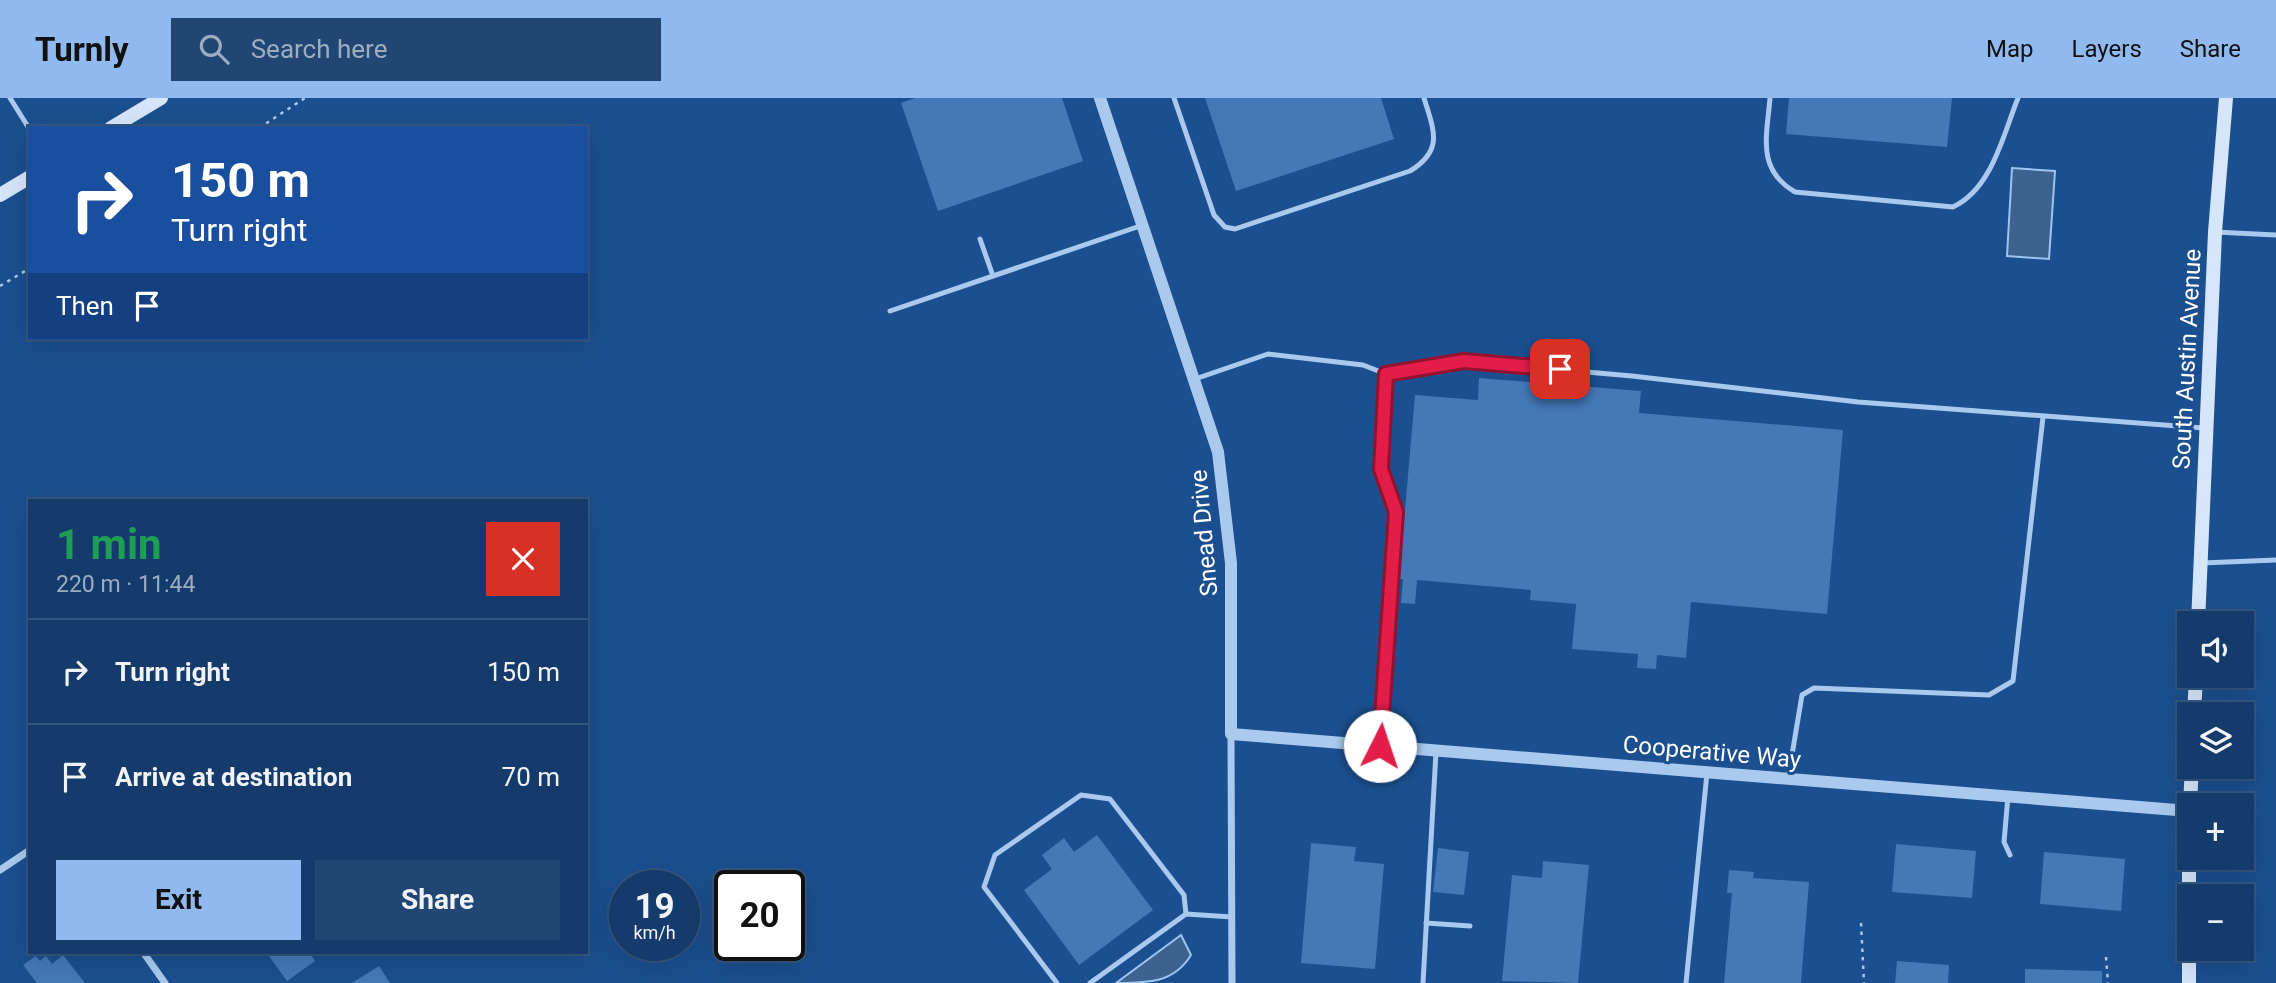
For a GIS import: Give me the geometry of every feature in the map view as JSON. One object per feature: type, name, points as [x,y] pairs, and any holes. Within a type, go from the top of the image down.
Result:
[{"type":"main road","points":[[114,126],[161,98]]},
{"type":"main road","name":"South Austin Avenue","points":[[2199,611],[2216,232],[2227,98]]},
{"type":"main road","points":[[0,195],[28,178]]},
{"type":"main road","points":[[2189,870],[2189,983]]},
{"type":"street","name":"Snead Drive","points":[[1100,98],[1218,452],[1231,563],[1232,983]]},
{"type":"street","name":"Cooperative Way","points":[[1231,734],[2177,810]]},
{"type":"street","points":[[0,870],[28,851]]},
{"type":"street","points":[[144,954],[165,983]]},
{"type":"lane","points":[[10,98],[28,127]]},
{"type":"lane","points":[[1174,98],[1214,215],[1225,227],[1235,229],[1410,171],[1426,161],[1434,145],[1434,130],[1424,98]]},
{"type":"lane","points":[[1770,98],[1765,155],[1772,171],[1784,185],[1796,191],[1953,207],[1967,200],[1980,188],[2018,98]]},
{"type":"lane","points":[[890,310],[1143,225]]},
{"type":"lane","points":[[2216,232],[2276,235]]},
{"type":"lane","points":[[981,239],[993,276]]},
{"type":"lane","points":[[1195,379],[1268,355],[1363,365],[1386,374],[1464,361],[1632,376],[1858,402],[2207,428]]},
{"type":"lane","points":[[1380,746],[1396,512],[1381,469],[1386,374]]},
{"type":"lane","points":[[1788,779],[1797,711],[1802,695],[1814,688],[1989,695],[2013,681],[2043,416]]},
{"type":"lane","points":[[2201,563],[2276,560]]},
{"type":"lane","points":[[1423,983],[1436,751]]},
{"type":"lane","points":[[1686,983],[1707,773]]},
{"type":"lane","points":[[1057,983],[984,887],[995,855],[1081,795],[1110,799],[1184,895],[1186,914]]},
{"type":"lane","points":[[2007,796],[2004,842],[2010,855]]},
{"type":"lane","points":[[1090,983],[1186,914],[1232,917]]},
{"type":"lane","points":[[1426,923],[1470,926]]},
{"type":"path","points":[[262,126],[305,98]]},
{"type":"path","points":[[0,286],[28,269]]},
{"type":"path","points":[[1861,923],[1864,983]]},
{"type":"path","points":[[2106,957],[2108,983]]},
{"type":"water","points":[[2012,168],[2055,171],[2049,259],[2007,256]]},
{"type":"water","points":[[1181,935],[1191,955],[1177,971],[1149,982],[1116,983]]},
{"type":"building","points":[[915,98],[1062,98],[1083,161],[938,211],[901,103]]},
{"type":"building","points":[[1205,98],[1381,98],[1394,139],[1236,191]]},
{"type":"building","points":[[1789,98],[1952,98],[1947,147],[1786,134]]},
{"type":"building","points":[[1479,378],[1641,391],[1639,413],[1843,430],[1827,614],[1691,602],[1686,658],[1657,655],[1656,669],[1637,668],[1638,654],[1572,649],[1576,604],[1530,600],[1531,590],[1417,580],[1415,604],[1401,603],[1403,579],[1399,579],[1415,395],[1478,400]]},
{"type":"building","points":[[1097,835],[1153,910],[1079,965],[1024,890],[1052,869],[1042,855],[1064,838],[1074,852]]},
{"type":"building","points":[[1311,843],[1356,847],[1354,861],[1384,864],[1375,969],[1301,963]]},
{"type":"building","points":[[1896,844],[1976,851],[1972,898],[1892,892]]},
{"type":"building","points":[[1438,848],[1469,852],[1464,895],[1433,892]]},
{"type":"building","points":[[2044,852],[2125,859],[2121,911],[2040,904]]},
{"type":"building","points":[[1543,861],[1589,865],[1578,983],[1502,981],[1512,875],[1542,878]]},
{"type":"building","points":[[1729,870],[1754,872],[1753,878],[1809,882],[1801,983],[1724,983],[1732,893],[1727,893]]},
{"type":"building","points":[[267,954],[310,954],[315,961],[287,981]]},
{"type":"building","points":[[63,955],[85,983],[37,983],[23,965],[36,956],[40,961],[46,956],[52,964]]},
{"type":"building","points":[[1897,961],[1949,965],[1948,983],[1895,983]]},
{"type":"building","points":[[379,966],[390,983],[352,983]]},
{"type":"building","points":[[2025,969],[2102,971],[2102,983],[2025,983]]},
{"type":"route","points":[[1380,746],[1396,512],[1381,469],[1386,374],[1464,361],[1560,369]]}]
